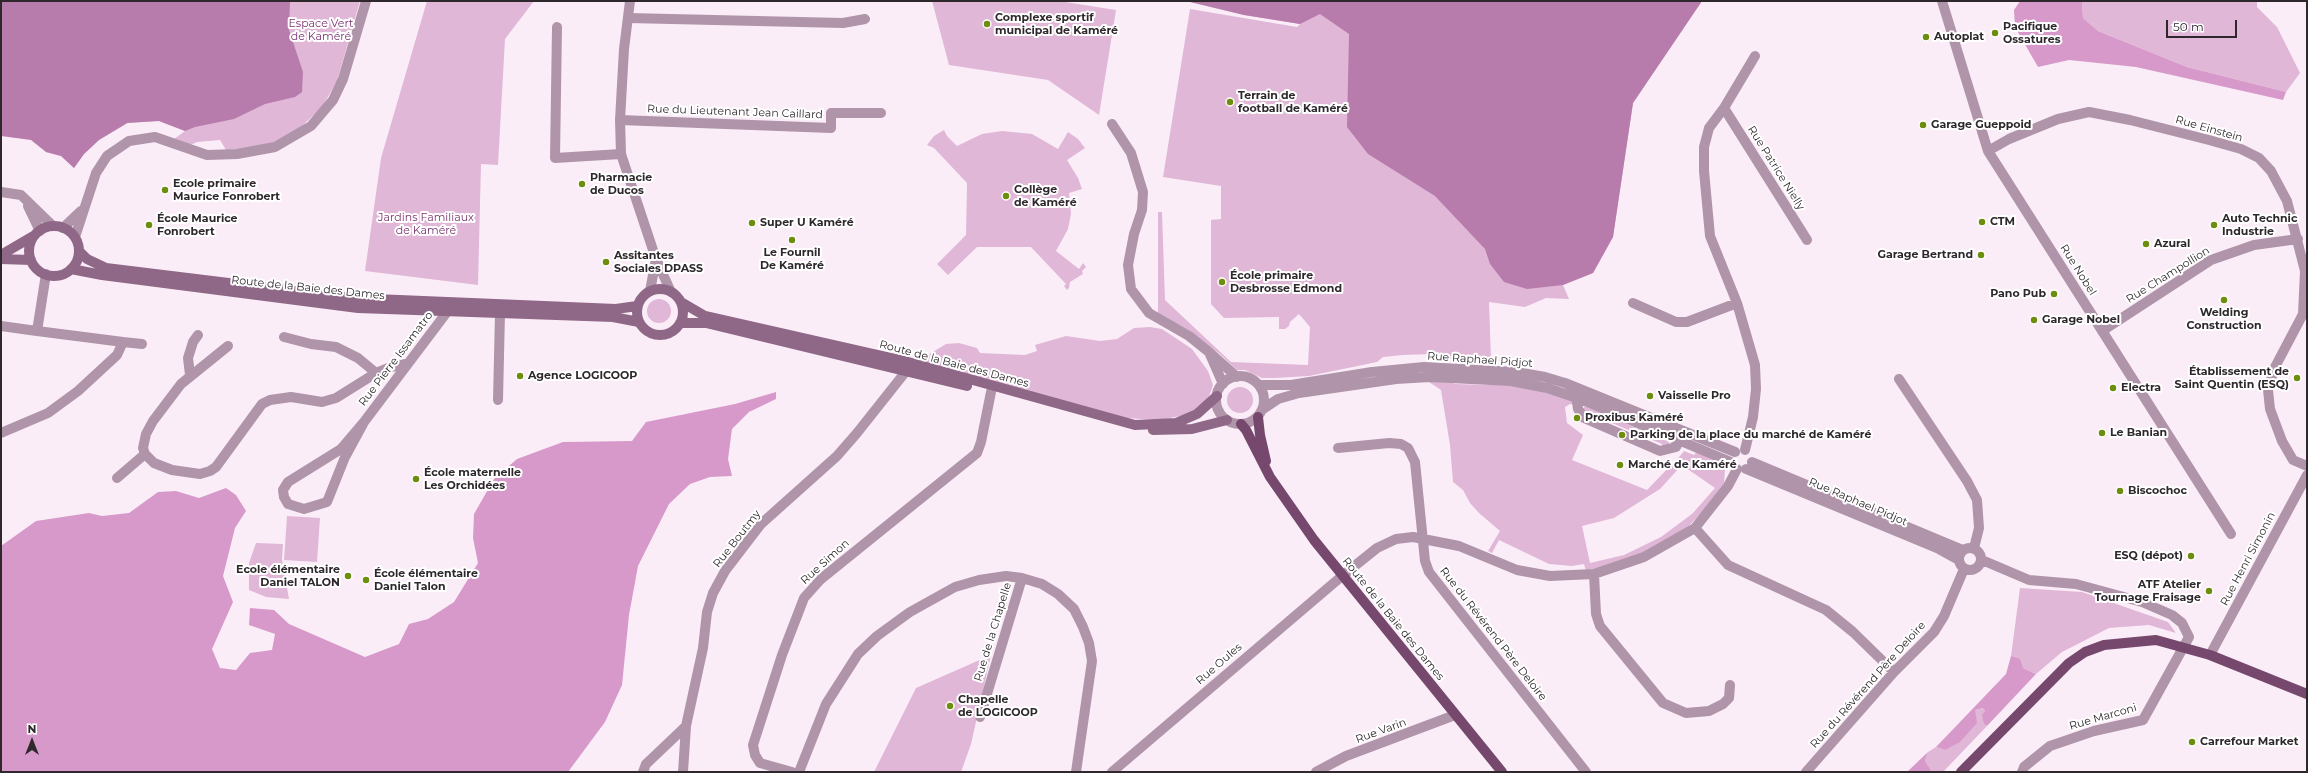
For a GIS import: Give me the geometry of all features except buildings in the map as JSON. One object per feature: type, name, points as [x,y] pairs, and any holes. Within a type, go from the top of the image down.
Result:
[{"type":"main road","points":[[1,255],[37,233],[58,227],[75,237],[79,251],[75,264],[71,269],[59,275],[46,274],[40,271],[31,260],[30,247],[37,233]]},
{"type":"main road","name":"Route de la Baie des Dames","points":[[79,251],[87,259],[106,268],[351,298],[616,309],[637,306]]},
{"type":"main road","points":[[1,259],[31,260]]},
{"type":"main road","name":"Route de la Baie des Dames","points":[[71,269],[108,276],[358,308],[613,317],[639,322]]},
{"type":"main road","points":[[657,289],[671,292],[681,302],[683,316],[680,323],[671,333],[657,335],[645,330],[639,322],[637,306],[640,300],[650,291],[657,289]]},
{"type":"main road","name":"Route de la Baie des Dames","points":[[681,302],[705,316],[908,362],[1135,425],[1176,423],[1197,414],[1217,396]]},
{"type":"main road","name":"Route de la Baie des Dames","points":[[680,323],[706,323],[907,370],[1134,430],[1175,431],[1227,420]]},
{"type":"main road","name":"Route de la Baie des Dames","points":[[1260,413],[1260,435],[1270,477]]},
{"type":"main road","name":"Route de la Baie des Dames","points":[[1241,424],[1270,477],[1314,540],[1502,772]]},
{"type":"main road","points":[[1961,772],[2069,663],[2085,652],[2104,645],[2138,640],[2156,640],[2185,647],[2210,655],[2307,694]]},
{"type":"street","points":[[75,237],[96,173],[106,156],[129,141],[155,137],[206,155],[238,154],[275,147],[311,126],[333,100],[343,79],[366,1]]},
{"type":"street","points":[[630,1],[620,120],[621,154],[656,259],[671,292]]},
{"type":"street","name":"Rue Nobel","points":[[1942,1],[1988,151],[2231,534]]},
{"type":"street","points":[[628,18],[843,23],[865,19]]},
{"type":"street","points":[[557,28],[555,158],[621,154]]},
{"type":"street","points":[[1342,576],[1377,548],[1396,539],[1424,538],[1459,546],[1517,570],[1550,576],[1594,574],[1644,557],[1695,528],[1728,486],[1741,461],[1753,417],[1755,365],[1737,303],[1710,236],[1704,171],[1704,147],[1709,128],[1724,108],[1755,56]]},
{"type":"street","name":"Rue Patrice Nielly","points":[[1724,108],[1807,240]]},
{"type":"street","name":"Rue Einstein","points":[[1988,151],[2009,139],[2058,119],[2089,112],[2130,120],[2228,146],[2259,158],[2271,171],[2287,201],[2305,271],[2303,314],[2274,370],[2268,390],[2270,409],[2282,441],[2293,460],[2307,466]]},
{"type":"street","name":"Rue du Lieutenant Jean Caillard","points":[[620,120],[832,128],[831,113],[881,113]]},
{"type":"street","points":[[1112,124],[1131,153],[1143,192],[1142,210],[1134,234],[1128,265],[1132,289],[1149,312],[1189,336],[1237,377]]},
{"type":"street","points":[[1,192],[20,194],[58,227],[84,208]]},
{"type":"street","points":[[24,199],[37,233]]},
{"type":"street","name":"Rue Champollion","points":[[2102,331],[2211,260],[2254,245],[2298,239]]},
{"type":"street","points":[[650,291],[656,259]]},
{"type":"street","points":[[38,331],[46,274]]},
{"type":"street","points":[[1633,303],[1676,322],[1687,322],[1737,303]]},
{"type":"street","name":"Rue Pierre Issamatro","points":[[364,422],[345,457],[327,502],[304,509],[288,504],[284,497],[283,490],[288,482],[341,449],[364,422],[405,364],[447,312]]},
{"type":"street","points":[[498,400],[500,313]]},
{"type":"street","points":[[1,326],[142,344]]},
{"type":"street","points":[[190,375],[188,358],[193,342],[198,335]]},
{"type":"street","points":[[284,337],[311,344],[336,347],[358,358],[376,373]]},
{"type":"street","points":[[1,433],[48,413],[78,391],[117,355],[123,342]]},
{"type":"street","points":[[228,346],[190,375],[176,389],[153,421],[144,441],[145,454],[154,462],[172,470],[200,474],[210,471],[216,467],[262,404],[270,400],[291,397],[322,402],[336,398],[376,373],[405,364]]},
{"type":"street","points":[[1209,352],[1223,384]]},
{"type":"street","name":"Rue Raphael Pidjot","points":[[1259,385],[1290,385],[1372,372],[1424,367],[1516,372],[1546,377],[1679,441],[1741,461],[1939,549],[1959,560]]},
{"type":"street","name":"Rue Boutmy","points":[[683,772],[686,726],[703,648],[707,612],[713,593],[725,571],[761,524],[837,456],[907,370]]},
{"type":"street","points":[[1237,377],[1249,378],[1259,385],[1264,396],[1260,413],[1247,423],[1241,424],[1227,420],[1218,410],[1217,396],[1223,384],[1237,377]]},
{"type":"street","name":"Rue Raphael Pidjot","points":[[1260,413],[1278,399],[1299,393],[1396,378],[1430,377],[1511,381],[1547,388],[1582,395],[1741,461],[1963,550]]},
{"type":"street","points":[[1899,379],[1967,482],[1977,500],[1979,528],[1974,548]]},
{"type":"street","name":"Rue Simon","points":[[792,772],[760,763],[755,754],[753,745],[782,655],[804,598],[821,579],[977,453],[981,442],[991,392]]},
{"type":"street","points":[[1582,395],[1577,402],[1578,409],[1584,418],[1660,451],[1676,447],[1679,441]]},
{"type":"street","name":"Rue du Révérend Père Deloire","points":[[1338,448],[1389,443],[1401,444],[1408,448],[1415,462],[1424,538],[1425,561],[1429,572],[1586,772]]},
{"type":"street","points":[[117,478],[145,454]]},
{"type":"street","name":"Rue Henri Simonin","points":[[2210,655],[2307,474]]},
{"type":"street","points":[[1695,528],[1728,565],[1826,610],[1852,632],[1894,672]]},
{"type":"street","points":[[1974,548],[1980,553],[1982,560],[1976,570],[1964,569],[1959,560],[1963,550],[1974,548]]},
{"type":"street","points":[[1982,560],[2029,580],[2076,584],[2142,602],[2172,615],[2182,623],[2189,636],[2185,647]]},
{"type":"street","name":"Rue du Révérend Père Deloire","points":[[1806,772],[1894,672],[1934,632],[1944,616],[1964,569]]},
{"type":"street","points":[[1594,574],[1596,614],[1600,626],[1663,703],[1686,713],[1709,711],[1723,704],[1729,698],[1730,685]]},
{"type":"street","name":"Rue Oules","points":[[1112,772],[1342,576]]},
{"type":"street","points":[[799,772],[826,704],[858,654],[877,636],[910,612],[955,587],[999,577],[1022,578],[1042,584],[1058,594],[1074,609],[1089,643],[1092,661],[1076,772]]},
{"type":"street","name":"Rue de la Chapelle","points":[[980,717],[1022,578]]},
{"type":"street","name":"Rue Marconi","points":[[2022,772],[2024,767],[2050,746],[2094,731],[2143,720],[2185,647]]},
{"type":"street","name":"Rue Varin","points":[[1316,772],[1346,756],[1456,715]]},
{"type":"street","points":[[643,772],[646,764],[686,726]]},
{"type":"green space","name":"Espace Vert de Kaméré","points":[[278,1],[360,1],[337,81],[322,107],[299,129],[279,141],[254,148],[226,150],[220,140],[197,142],[188,146],[174,139],[185,131],[159,121],[128,123],[99,140],[84,154],[74,168],[61,156],[46,152]]},
{"type":"green space","name":"Jardins Familiaux de Kaméré","points":[[427,1],[534,1],[505,39],[498,165],[481,164],[478,285],[365,271],[381,158]]},
{"type":"green space","points":[[932,1],[1059,1],[1116,10],[1099,115],[1048,80],[949,65]]},
{"type":"green space","points":[[1186,1],[1702,1],[1633,103],[1613,237],[1593,273],[1563,285],[1569,299],[1546,298],[1525,307],[1489,302],[1491,359],[1452,359],[1432,354],[1403,355],[1383,357],[1377,362],[1309,376],[1262,378],[1245,370],[1237,370],[1220,354],[1183,327],[1158,314],[1158,212],[1162,212],[1165,300],[1231,362],[1308,365],[1310,327],[1299,314],[1285,329],[1279,329],[1279,317],[1224,318],[1211,304],[1211,220],[1221,219],[1221,186],[1163,177],[1190,9],[1297,27],[1300,24],[1244,15]]},
{"type":"green space","points":[[2082,1],[2257,1],[2257,7],[2277,27],[2300,73],[2286,92],[2187,67],[2098,31],[2083,18]]},
{"type":"green space","points":[[944,130],[947,136],[957,146],[982,134],[1002,131],[1032,134],[1058,149],[1068,132],[1078,139],[1085,148],[1067,160],[1078,178],[1082,189],[1069,193],[1071,214],[1068,229],[1056,251],[1079,269],[1083,263],[1086,267],[1082,271],[1083,274],[1070,282],[1067,290],[1064,286],[1066,284],[1031,247],[977,247],[948,275],[937,264],[966,235],[967,183],[934,148],[927,145],[934,136]]},
{"type":"green space","points":[[659,299],[668,302],[671,311],[668,320],[659,323],[650,320],[647,311],[650,302]]},
{"type":"green space","points":[[1150,327],[1162,329],[1192,349],[1208,371],[1213,385],[1208,400],[1199,408],[1185,415],[1160,420],[1125,418],[921,361],[923,358],[946,344],[959,343],[977,348],[980,353],[1025,355],[1037,351],[1035,345],[1066,336],[1100,341],[1117,339],[1134,328]]},
{"type":"green space","points":[[1448,381],[1455,384],[1487,385],[1496,382],[1514,384],[1572,400],[1575,405],[1570,404],[1565,407],[1567,423],[1583,435],[1572,460],[1647,490],[1672,464],[1681,466],[1660,489],[1614,518],[1582,526],[1590,563],[1624,555],[1661,537],[1692,514],[1715,488],[1676,461],[1684,451],[1694,455],[1697,451],[1721,461],[1725,469],[1724,483],[1701,513],[1687,528],[1653,549],[1618,563],[1586,571],[1584,564],[1572,566],[1549,564],[1499,540],[1492,553],[1488,551],[1500,531],[1479,513],[1470,503],[1463,490],[1453,482],[1450,445],[1441,390],[1429,382]]},
{"type":"green space","points":[[1240,387],[1249,391],[1253,400],[1249,409],[1240,413],[1231,409],[1227,400],[1231,391]]},
{"type":"green space","points":[[1585,406],[1669,442],[1669,445],[1660,451],[1662,444],[1588,413],[1584,418],[1583,409]]},
{"type":"green space","points":[[287,516],[320,518],[317,562],[284,560]]},
{"type":"green space","points":[[256,543],[283,544],[282,560],[289,599],[266,597],[249,590],[249,563]]},
{"type":"green space","points":[[2020,588],[2082,592],[2168,622],[2176,633],[2149,625],[2109,628],[2062,652],[2036,674],[2023,668],[2011,656]]},
{"type":"green space","points":[[991,655],[971,744],[961,772],[874,772],[916,688]]},
{"type":"green space","points":[[1983,708],[1985,711],[1984,724],[1987,726],[1943,772],[1930,772],[1931,770],[1925,761],[1928,752],[1936,747],[1945,750],[1975,710]]},
{"type":"shaded area","points":[[1,1],[290,1],[289,30],[303,72],[302,92],[295,97],[265,104],[234,119],[195,127],[185,131],[159,121],[127,123],[99,140],[84,154],[74,168],[61,156],[46,152],[31,140],[1,136]]},
{"type":"shaded area","points":[[1186,1],[1702,1],[1633,103],[1613,237],[1593,273],[1563,285],[1527,289],[1504,282],[1490,264],[1485,249],[1435,196],[1368,154],[1347,127],[1349,34],[1320,14],[1300,24],[1244,15]]},
{"type":"shaded area","points":[[2020,1],[2082,1],[2083,18],[2098,31],[2187,67],[2286,92],[2283,100],[2136,67],[2069,60],[2038,67],[2015,27],[2014,10]]},
{"type":"shaded area","points":[[776,392],[776,399],[749,412],[732,429],[728,459],[732,476],[710,477],[690,484],[669,504],[638,566],[629,615],[622,685],[605,722],[568,772],[1,772],[1,546],[36,521],[89,513],[102,516],[129,513],[158,492],[176,491],[199,498],[226,488],[236,495],[246,511],[235,528],[223,576],[233,602],[212,649],[220,668],[236,670],[250,653],[272,650],[275,634],[249,625],[250,608],[274,610],[289,624],[365,657],[399,644],[409,624],[428,619],[454,602],[478,563],[473,538],[474,514],[494,479],[517,459],[563,442],[632,441],[646,422],[735,404]]},
{"type":"shaded area","points":[[2011,656],[2020,659],[2023,668],[2036,674],[1987,726],[1984,724],[1982,715],[1985,711],[1983,708],[1975,710],[1977,723],[1960,742],[1945,750],[1936,747],[2006,674]]},
{"type":"shaded area","points":[[1928,752],[1925,761],[1931,770],[1930,772],[1907,772]]},
{"type":"place","name":"Complexe sportif municipal de Kaméré","points":[[987,24]]},
{"type":"place","name":"Pacifique Ossatures","points":[[1995,33]]},
{"type":"place","name":"Autoplat","points":[[1926,37]]},
{"type":"place","name":"Terrain de football de Kaméré","points":[[1230,102]]},
{"type":"place","name":"Garage Gueppoid","points":[[1923,125]]},
{"type":"place","name":"Pharmacie de Ducos","points":[[582,184]]},
{"type":"place","name":"Ecole primaire Maurice Fonrobert","points":[[165,190]]},
{"type":"place","name":"Collège de Kaméré","points":[[1006,196]]},
{"type":"place","name":"CTM","points":[[1982,222]]},
{"type":"place","name":"Super U Kaméré","points":[[752,223]]},
{"type":"place","name":"École Maurice Fonrobert","points":[[149,225]]},
{"type":"place","name":"Auto Technic Industrie","points":[[2214,225]]},
{"type":"place","name":"Le Fournil De Kaméré","points":[[792,240]]},
{"type":"place","name":"Azural","points":[[2146,244]]},
{"type":"place","name":"Garage Bertrand","points":[[1981,255]]},
{"type":"place","name":"Assitantes Sociales DPASS","points":[[606,262]]},
{"type":"place","name":"École primaire Desbrosse Edmond","points":[[1222,282]]},
{"type":"place","name":"Pano Pub","points":[[2054,294]]},
{"type":"place","name":"Welding Construction","points":[[2224,300]]},
{"type":"place","name":"Garage Nobel","points":[[2034,320]]},
{"type":"place","name":"Agence LOGICOOP","points":[[520,376]]},
{"type":"place","name":"Établissement de Saint Quentin (ESQ)","points":[[2297,378]]},
{"type":"place","name":"Electra","points":[[2113,388]]},
{"type":"place","name":"Vaisselle Pro","points":[[1650,396]]},
{"type":"place","name":"Proxibus Kaméré","points":[[1577,418]]},
{"type":"place","name":"Le Banian","points":[[2102,433]]},
{"type":"place","name":"Parking de la place du marché de Kaméré","points":[[1622,435]]},
{"type":"place","name":"Marché de Kaméré","points":[[1620,465]]},
{"type":"place","name":"École maternelle Les Orchidées","points":[[416,479]]},
{"type":"place","name":"Biscochoc","points":[[2120,491]]},
{"type":"place","name":"ESQ (dépot)","points":[[2191,556]]},
{"type":"place","name":"Ecole élémentaire Daniel TALON","points":[[348,576]]},
{"type":"place","name":"École élémentaire Daniel Talon","points":[[366,580]]},
{"type":"place","name":"ATF Atelier Tournage Fraisage","points":[[2209,591]]},
{"type":"place","name":"Chapelle de LOGICOOP","points":[[950,706]]},
{"type":"place","name":"Carrefour Market","points":[[2192,742]]}]
